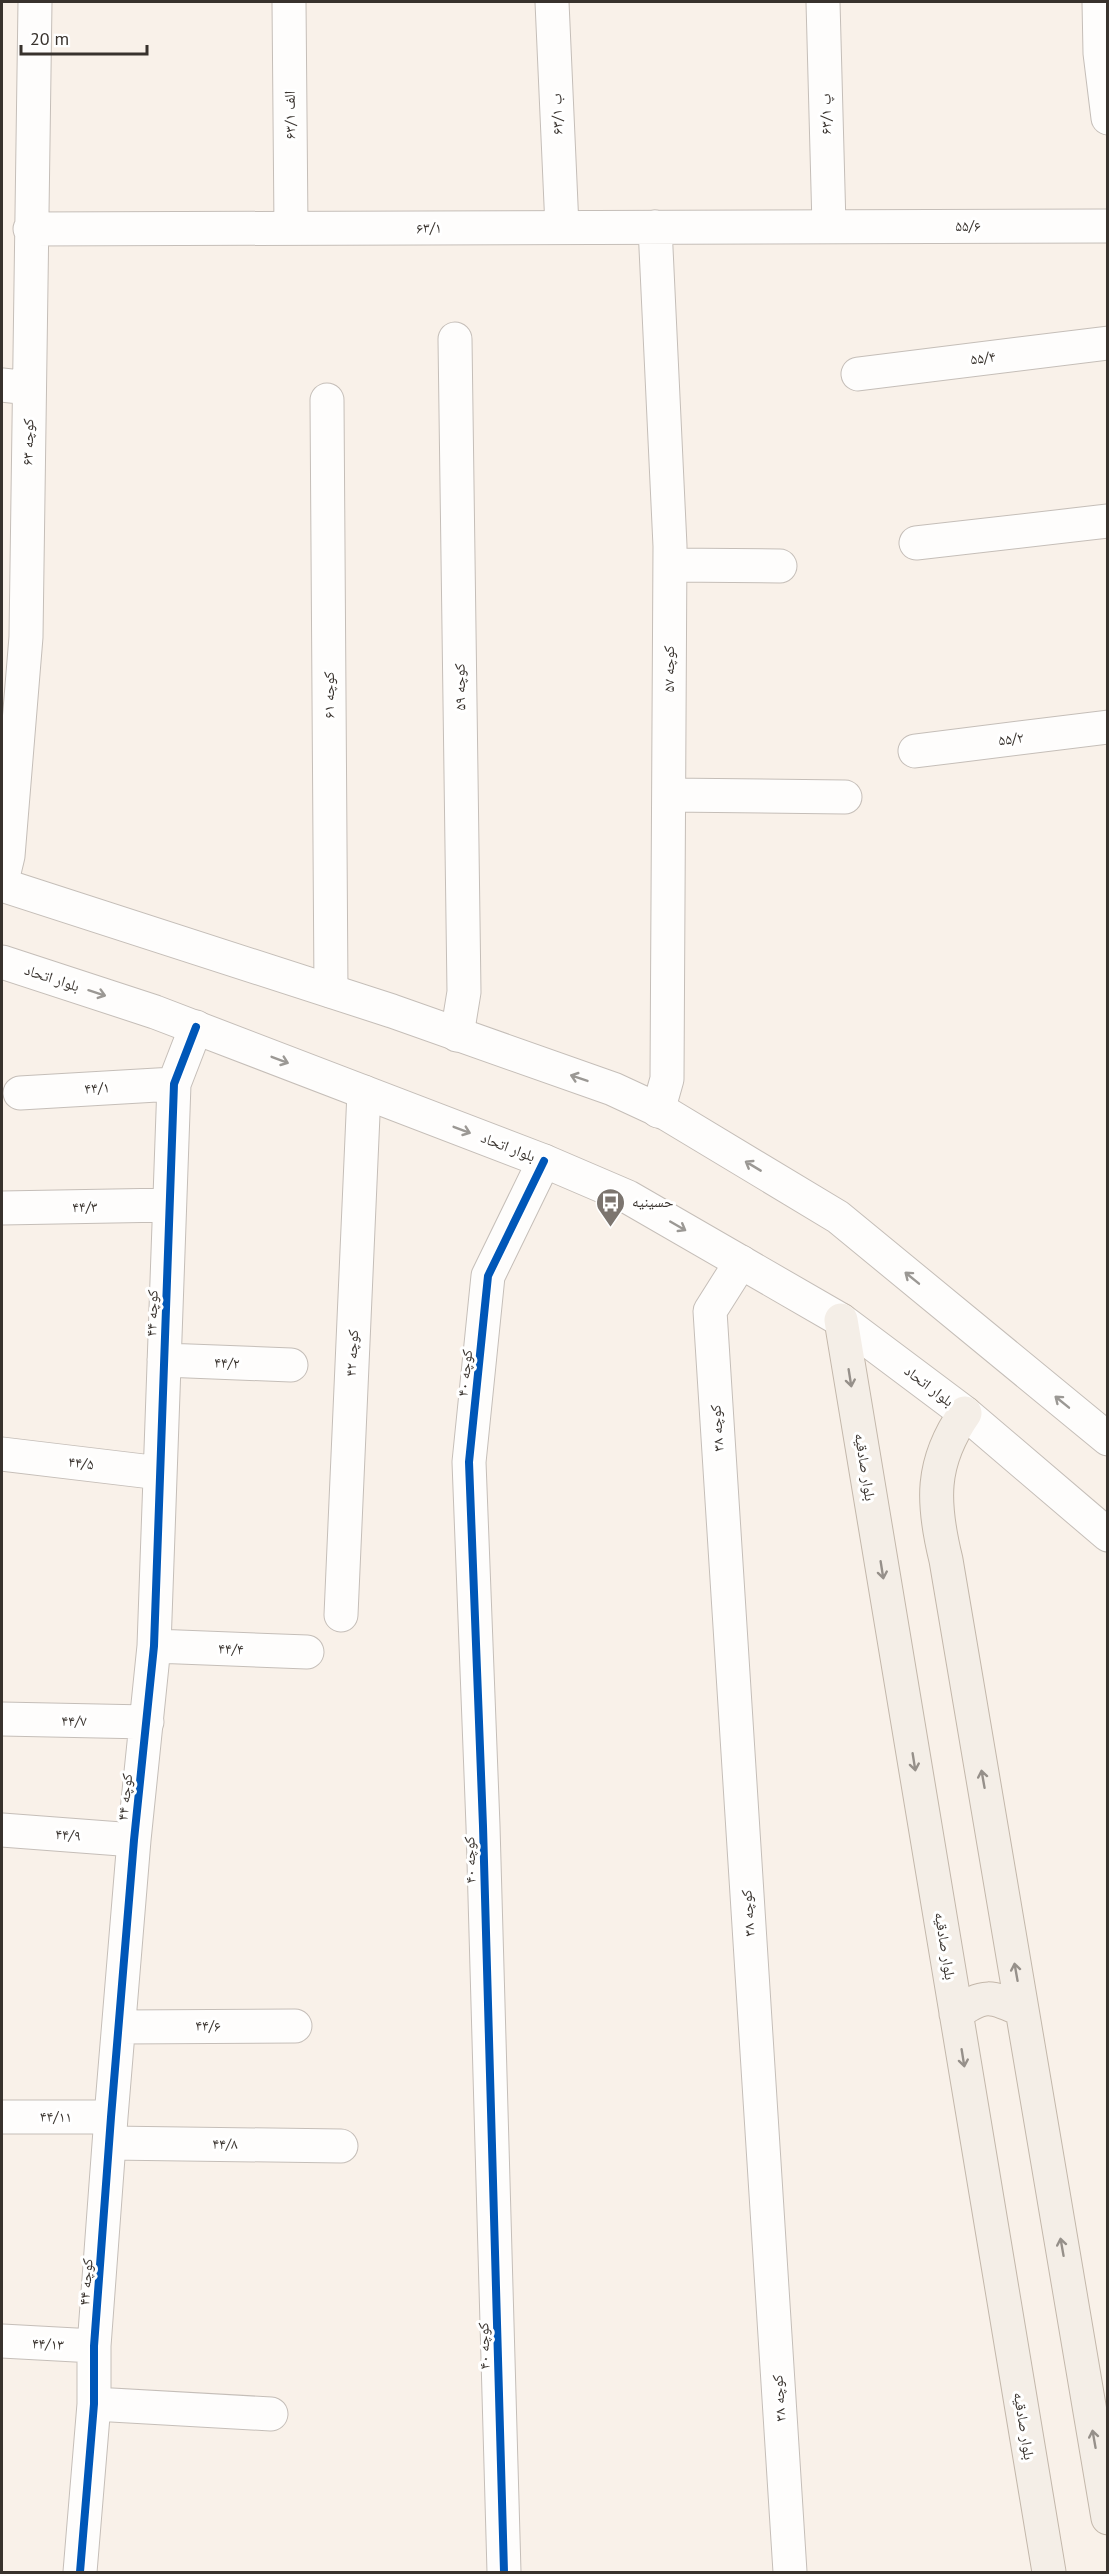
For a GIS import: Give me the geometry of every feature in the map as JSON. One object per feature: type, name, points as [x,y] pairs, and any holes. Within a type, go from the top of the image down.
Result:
[{"type":"main road","name":"بلوار صادقیه","points":[[841,1320],[1049,2572]]},
{"type":"main road","points":[[965,1413],[948,1437],[936,1485],[938,1527],[946,1560],[1107,2518]]},
{"type":"main road","points":[[956,2014],[974,2001],[984,1998],[997,1998],[1022,2010]]},
{"type":"street","name":"کوچه ۶۳","points":[[2,883],[8,856],[26,637],[15,386],[30,229],[35,2]]},
{"type":"street","name":"۶۳/۱ الف","points":[[289,2],[291,228]]},
{"type":"street","name":"۶۳/۱ ب","points":[[552,2],[562,227]]},
{"type":"street","name":"۶۳/۱ پ","points":[[823,2],[828,226]]},
{"type":"street","points":[[1099,2],[1107,118]]},
{"type":"street","name":"۶۳/۱","points":[[30,229],[828,226]]},
{"type":"street","name":"۵۵/۶","points":[[828,226],[1107,226]]},
{"type":"street","name":"کوچه ۵۷","points":[[655,227],[670,565],[667,1079],[658,1111]]},
{"type":"street","name":"کوچه ۵۹","points":[[455,339],[464,992],[457,1035]]},
{"type":"street","name":"۵۵/۴","points":[[858,374],[1107,343]]},
{"type":"street","name":"کوچه ۶۱","points":[[327,400],[331,991]]},
{"type":"street","points":[[916,543],[1107,521]]},
{"type":"street","points":[[670,565],[780,566]]},
{"type":"street","name":"۵۵/۲","points":[[915,751],[1107,727]]},
{"type":"street","points":[[669,795],[845,797]]},
{"type":"street","points":[[2,883],[331,991],[613,1089],[658,1111],[838,1217],[1107,1439]]},
{"type":"street","name":"بلوار اتحاد","points":[[2,962],[196,1028],[544,1161],[628,1197],[841,1320],[965,1413],[1107,1535]]},
{"type":"street","name":"کوچه ۴۴","points":[[80,2572],[94,2404],[94,2346],[134,1840],[154,1646],[174,1084],[196,1028]]},
{"type":"street","name":"۴۴/۱","points":[[20,1093],[174,1084]]},
{"type":"street","name":"کوچه ۴۲","points":[[341,1615],[364,1092]]},
{"type":"street","name":"کوچه ۴۰","points":[[504,2572],[483,1826],[469,1462],[488,1276],[544,1161]]},
{"type":"street","name":"۴۴/۳","points":[[2,1209],[169,1205]]},
{"type":"street","name":"کوچه ۳۸","points":[[741,1262],[710,1311],[790,2572]]},
{"type":"street","name":"۴۴/۲","points":[[164,1360],[291,1365]]},
{"type":"street","name":"۴۴/۵","points":[[2,1454],[160,1473]]},
{"type":"street","name":"۴۴/۴","points":[[154,1646],[307,1652]]},
{"type":"street","name":"۴۴/۷","points":[[2,1719],[147,1722]]},
{"type":"street","name":"۴۴/۹","points":[[2,1830],[134,1840]]},
{"type":"street","name":"۴۴/۶","points":[[121,2026],[295,2025]]},
{"type":"street","name":"۴۴/۱۱","points":[[2,2116],[111,2130]]},
{"type":"street","name":"۴۴/۸","points":[[111,2130],[341,2146]]},
{"type":"street","name":"۴۴/۱۳","points":[[2,2341],[94,2346]]},
{"type":"street","points":[[94,2404],[271,2414]]},
{"type":"cycle path","points":[[80,2572],[94,2404],[94,2346],[111,2117],[134,1840],[154,1646],[174,1084],[196,1027]]},
{"type":"cycle path","points":[[504,2572],[483,1826],[469,1462],[488,1276],[544,1161]]},
{"type":"place","name":"حسینیه","points":[[611,1228]]}]
